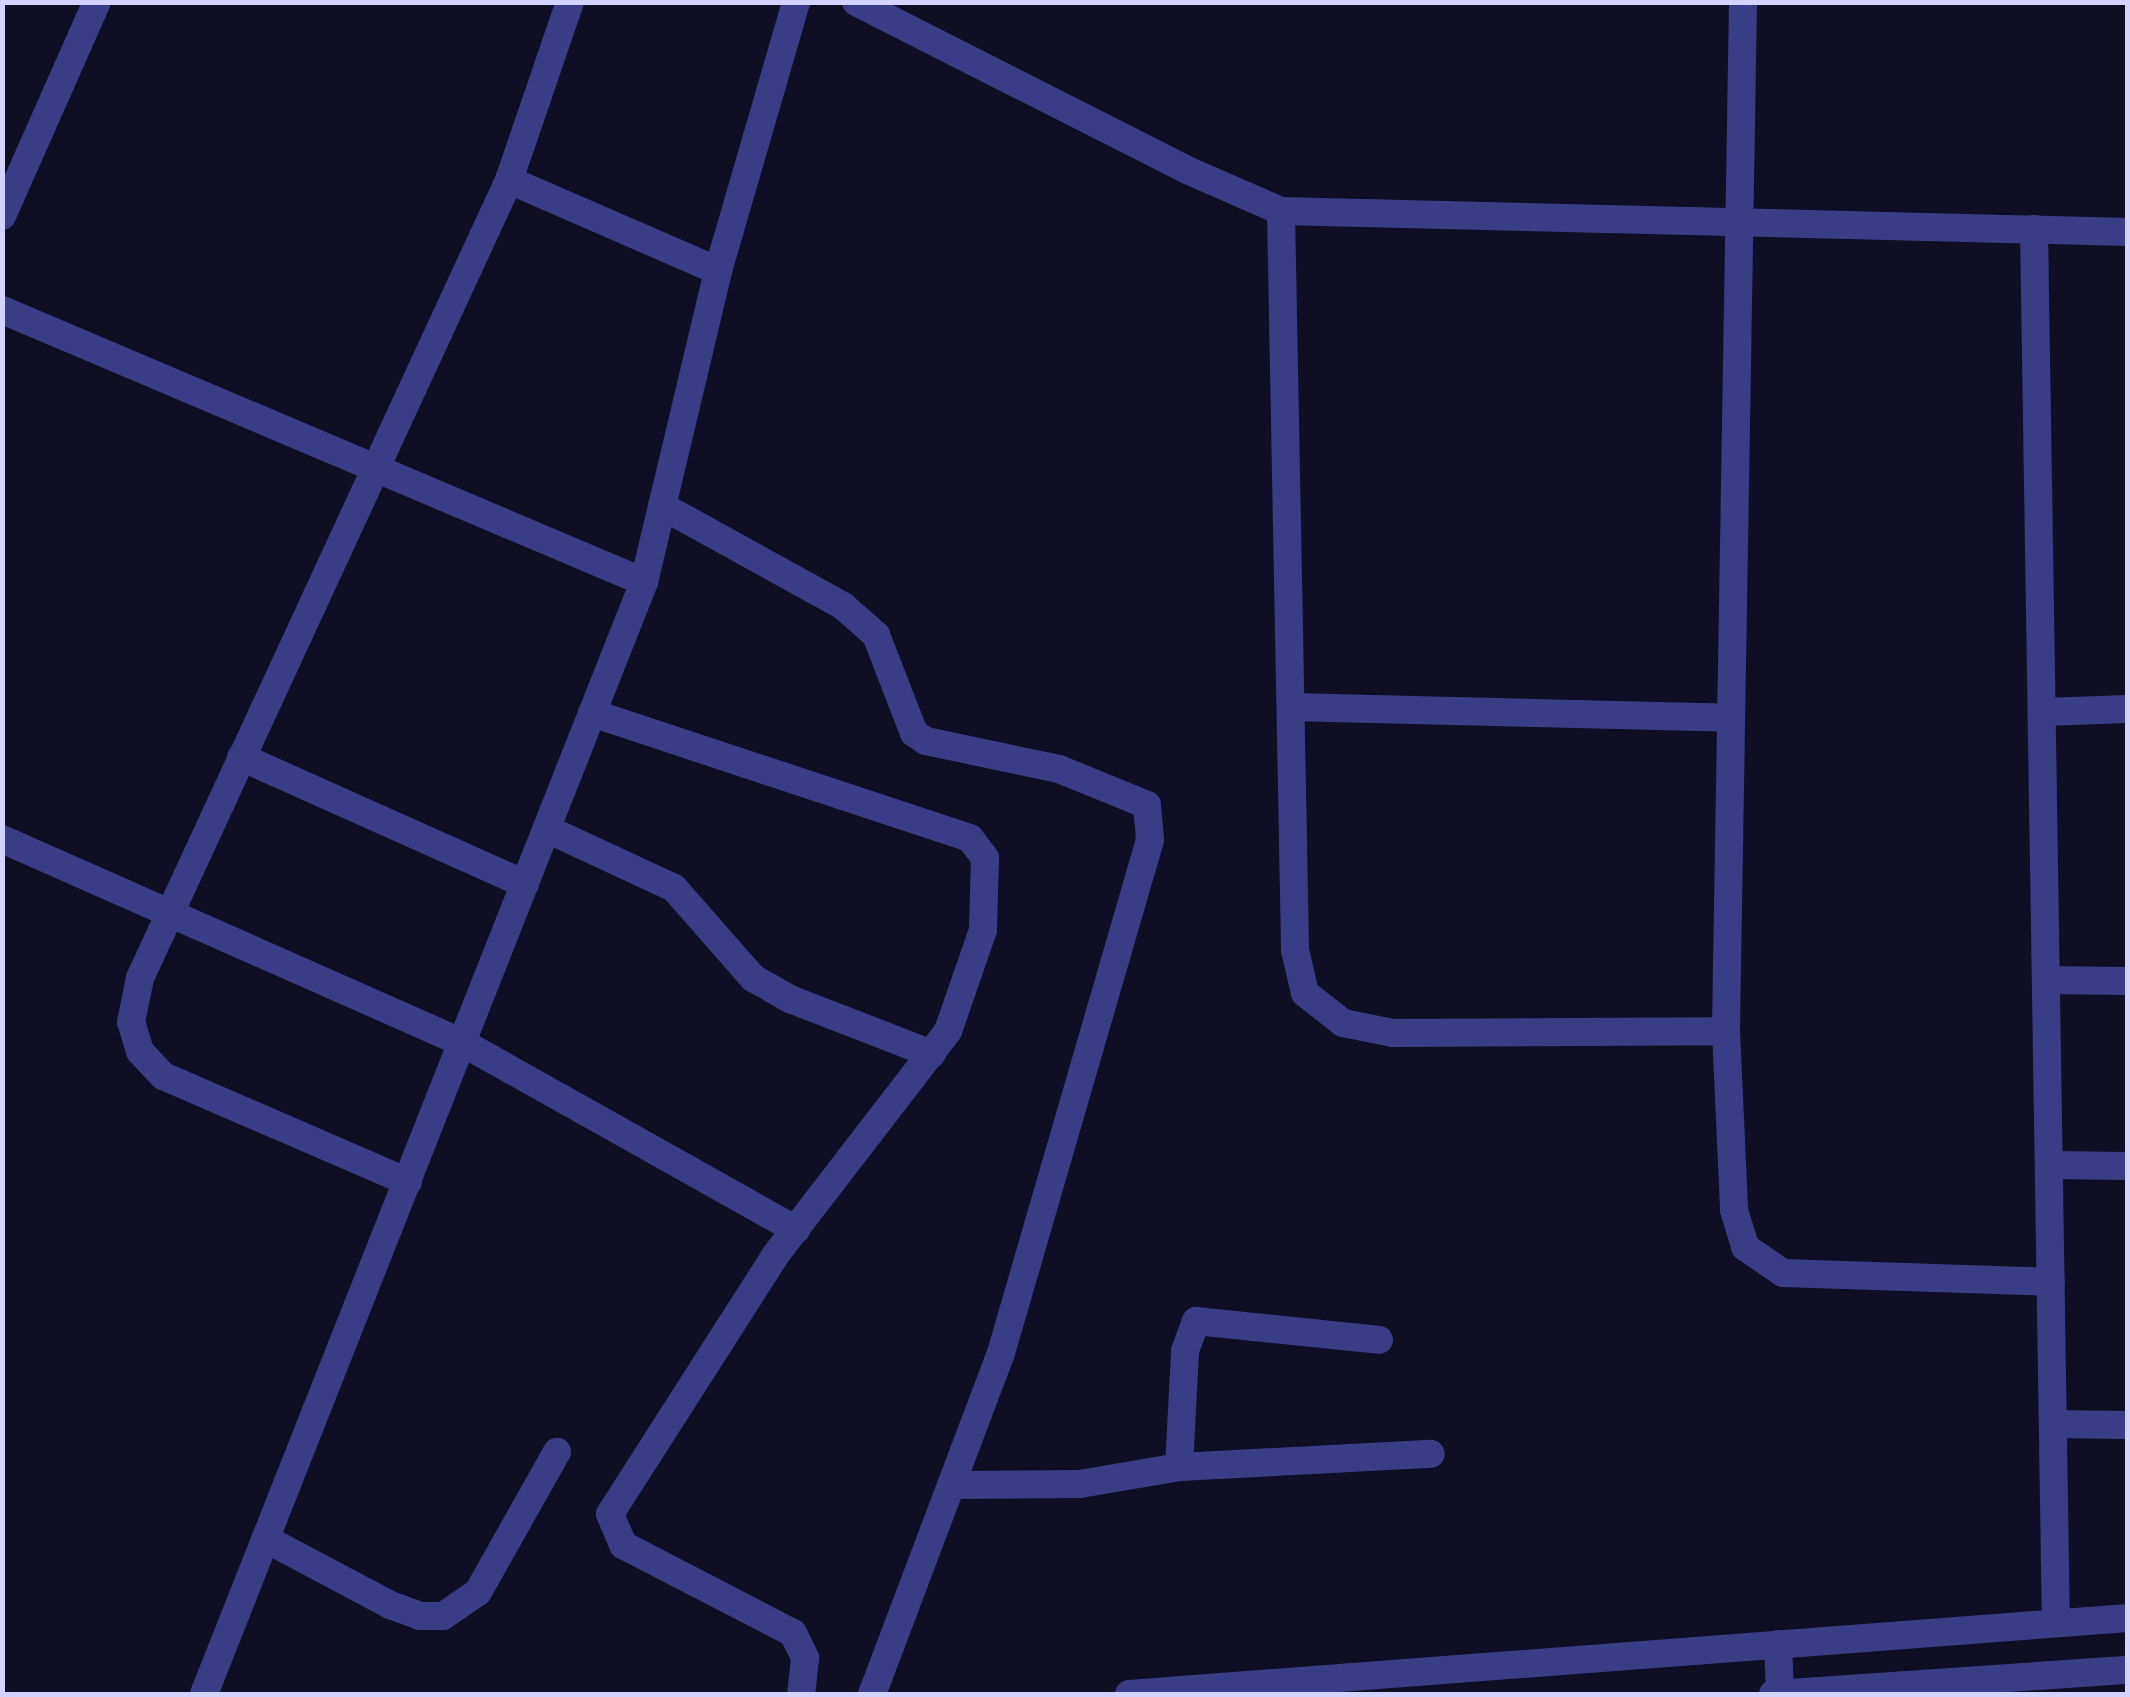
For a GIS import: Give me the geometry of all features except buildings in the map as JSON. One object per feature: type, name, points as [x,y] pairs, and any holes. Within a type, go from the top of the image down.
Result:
[{"type":"street","points":[[2,216],[97,2]]},
{"type":"street","points":[[408,1182],[163,1076],[140,1051],[131,1022],[137,992],[168,916],[372,465],[509,180],[570,2]]},
{"type":"street","points":[[204,1694],[644,582],[718,272],[796,2]]},
{"type":"street","points":[[856,2],[1187,170],[1281,210],[1740,225],[2128,232]]},
{"type":"street","points":[[1743,2],[1726,1031],[1734,1210],[1744,1248],[1756,1261],[1782,1273],[2051,1282]]},
{"type":"street","points":[[509,180],[718,272]]},
{"type":"street","points":[[1281,210],[1295,950],[1305,993],[1320,1010],[1343,1023],[1393,1032],[1726,1031]]},
{"type":"street","points":[[2034,229],[2056,1623]]},
{"type":"street","points":[[2,310],[644,582]]},
{"type":"street","points":[[662,506],[843,606],[876,635],[914,733],[926,742],[1059,769],[1147,805],[1150,840],[1002,1353],[872,1694]]},
{"type":"street","points":[[1290,707],[1731,718]]},
{"type":"street","points":[[2042,712],[2128,709]]},
{"type":"street","points":[[592,712],[980,846],[985,858],[979,952],[948,1032],[796,1230],[610,1514],[623,1545],[793,1633],[805,1658],[801,1694]]},
{"type":"street","points":[[240,758],[526,884]]},
{"type":"street","points":[[547,829],[674,888],[753,978],[790,1000],[932,1054]]},
{"type":"street","points":[[2,839],[168,916],[463,1043],[796,1230]]},
{"type":"street","points":[[2046,980],[2128,981]]},
{"type":"street","points":[[2049,1165],[2128,1166]]},
{"type":"street","points":[[1179,1467],[1185,1352],[1196,1322],[1379,1340]]},
{"type":"street","points":[[2053,1424],[2128,1425]]},
{"type":"street","points":[[266,1539],[390,1604],[420,1616],[443,1616],[478,1592],[557,1452]]},
{"type":"street","points":[[951,1485],[1080,1484],[1179,1467],[1431,1454]]},
{"type":"street","points":[[1129,1694],[2128,1618]]},
{"type":"street","points":[[1778,1644],[1776,1694],[2047,1685],[2128,1670]]}]
